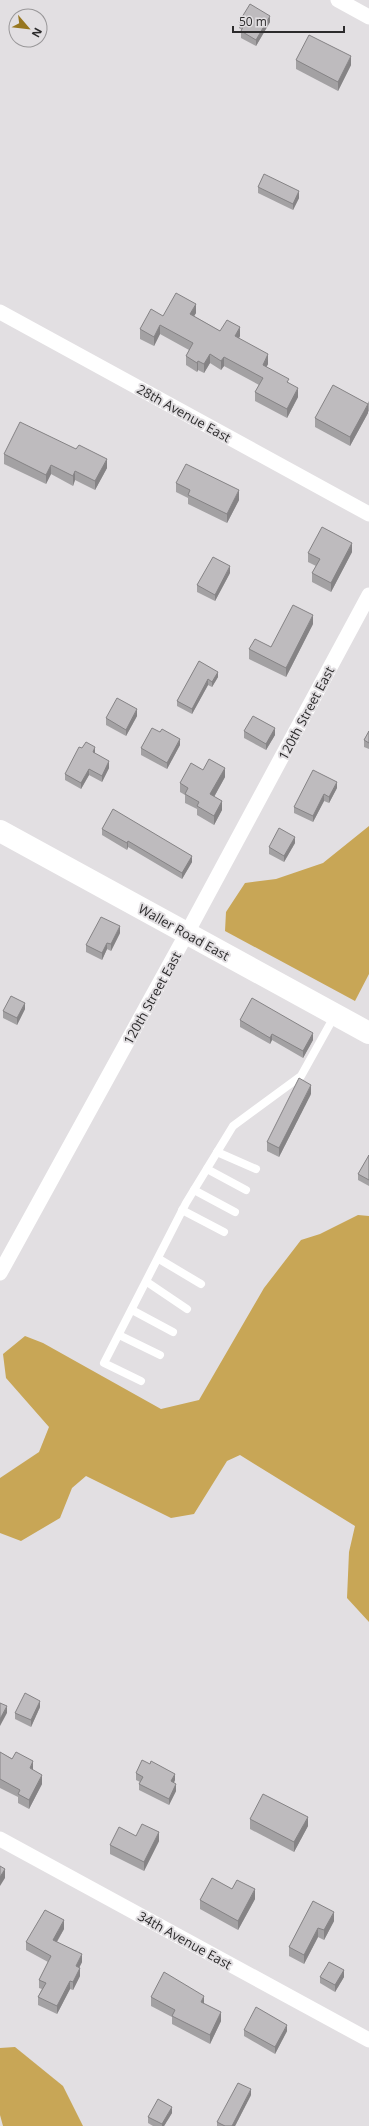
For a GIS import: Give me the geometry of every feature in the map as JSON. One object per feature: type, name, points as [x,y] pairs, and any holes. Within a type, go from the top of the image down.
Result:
[{"type":"street","points":[[338,0],[369,17]]},
{"type":"street","name":"28th Avenue East","points":[[0,312],[369,514]]},
{"type":"street","name":"120th Street East","points":[[0,1273],[187,933],[369,595]]},
{"type":"street","name":"Waller Road East","points":[[0,830],[369,1033]]},
{"type":"street","name":"34th Avenue East","points":[[0,1839],[369,2040]]},
{"type":"lane","points":[[141,1381],[104,1363],[159,1259],[182,1210],[233,1126],[301,1076],[336,1015]]},
{"type":"lane","points":[[217,1152],[256,1169]]},
{"type":"lane","points":[[207,1169],[246,1190]]},
{"type":"lane","points":[[194,1190],[236,1212]]},
{"type":"lane","points":[[182,1210],[224,1232]]},
{"type":"lane","points":[[159,1259],[201,1284]]},
{"type":"lane","points":[[147,1282],[188,1309]]},
{"type":"lane","points":[[132,1310],[173,1332]]},
{"type":"lane","points":[[119,1335],[160,1355]]},
{"type":"shaded area","points":[[369,826],[369,974],[355,1001],[225,931],[226,912],[245,883],[276,879],[323,863]]},
{"type":"shaded area","points":[[358,1215],[369,1216],[369,1622],[347,1598],[349,1552],[355,1526],[240,1455],[227,1461],[194,1514],[171,1518],[86,1476],[72,1488],[60,1518],[21,1541],[0,1533],[0,1478],[39,1452],[49,1427],[6,1378],[3,1354],[25,1336],[43,1343],[161,1409],[199,1400],[264,1288],[301,1240],[320,1234]]},
{"type":"shaded area","points":[[15,2047],[63,2086],[83,2126],[3,2126],[0,2115],[0,2048]]},
{"type":"building","points":[[250,4],[270,16],[256,40],[241,31],[244,25],[239,22]]},
{"type":"building","points":[[309,35],[351,56],[338,82],[296,60]]},
{"type":"building","points":[[264,174],[299,191],[293,204],[258,187]]},
{"type":"building","points":[[176,293],[196,304],[190,314],[220,331],[227,320],[240,327],[235,336],[268,354],[263,365],[289,379],[287,382],[298,388],[287,409],[255,392],[263,378],[224,357],[221,361],[210,354],[204,364],[198,361],[197,363],[186,356],[193,343],[160,325],[154,337],[140,329],[151,309],[163,316]]},
{"type":"building","points":[[333,385],[368,404],[350,437],[315,418]]},
{"type":"building","points":[[20,422],[76,449],[79,445],[107,459],[95,481],[75,471],[73,476],[51,465],[46,475],[4,454]]},
{"type":"building","points":[[186,464],[239,490],[227,514],[188,495],[190,490],[176,483]]},
{"type":"building","points":[[322,527],[352,543],[331,583],[312,573],[320,559],[308,553]]},
{"type":"building","points":[[213,557],[230,566],[215,595],[197,585]]},
{"type":"building","points":[[293,605],[313,615],[286,668],[249,649],[255,639],[271,647]]},
{"type":"building","points":[[199,661],[218,672],[212,682],[208,679],[192,709],[177,701]]},
{"type":"building","points":[[117,698],[137,709],[126,730],[106,718]]},
{"type":"building","points":[[253,716],[275,728],[266,744],[244,731]]},
{"type":"building","points":[[152,728],[160,732],[162,729],[180,739],[167,763],[141,748]]},
{"type":"building","points":[[369,731],[369,743],[364,740]]},
{"type":"building","points":[[86,742],[95,747],[93,752],[109,761],[102,776],[89,769],[81,783],[65,774],[79,747],[82,748]]},
{"type":"building","points":[[209,759],[225,768],[210,794],[222,801],[214,816],[197,806],[199,802],[185,794],[188,788],[180,783],[191,763],[203,770]]},
{"type":"building","points":[[313,770],[337,782],[329,797],[324,794],[313,816],[294,807]]},
{"type":"building","points":[[113,809],[192,856],[182,873],[128,841],[127,843],[102,829]]},
{"type":"building","points":[[279,828],[295,837],[284,856],[269,847]]},
{"type":"building","points":[[101,917],[120,926],[111,944],[107,943],[102,953],[86,945]]},
{"type":"building","points":[[11,996],[25,1003],[17,1018],[3,1011]]},
{"type":"building","points":[[252,998],[313,1033],[303,1051],[272,1034],[270,1038],[240,1020]]},
{"type":"building","points":[[299,1078],[311,1085],[279,1148],[267,1142]]},
{"type":"building","points":[[369,1155],[369,1180],[358,1174]]},
{"type":"building","points":[[25,1693],[40,1701],[31,1720],[15,1713]]},
{"type":"building","points":[[0,1703],[7,1706],[0,1719]]},
{"type":"building","points":[[0,1752],[12,1759],[16,1752],[33,1761],[30,1768],[42,1775],[29,1800],[18,1794],[20,1790],[0,1779]]},
{"type":"building","points":[[142,1760],[150,1764],[151,1761],[175,1774],[171,1781],[176,1784],[169,1799],[139,1784],[143,1777],[136,1773]]},
{"type":"building","points":[[263,1794],[308,1817],[294,1842],[250,1819]]},
{"type":"building","points":[[142,1824],[159,1832],[144,1862],[110,1845],[119,1827],[136,1836]]},
{"type":"building","points":[[0,1866],[5,1869],[0,1877]]},
{"type":"building","points":[[212,1878],[232,1889],[237,1880],[255,1889],[238,1921],[200,1900]]},
{"type":"building","points":[[313,1901],[334,1912],[324,1930],[318,1928],[304,1955],[289,1947]]},
{"type":"building","points":[[45,1910],[64,1920],[53,1940],[82,1954],[76,1966],[80,1968],[73,1982],[70,1981],[57,2006],[38,1997],[46,1983],[39,1980],[51,1956],[26,1942]]},
{"type":"building","points":[[329,1962],[344,1970],[335,1985],[320,1977]]},
{"type":"building","points":[[164,1972],[204,1996],[201,2002],[221,2012],[210,2035],[172,2016],[175,2010],[151,1997]]},
{"type":"building","points":[[256,2007],[287,2025],[275,2047],[244,2030]]},
{"type":"building","points":[[238,2083],[251,2089],[232,2126],[225,2126],[217,2122]]},
{"type":"building","points":[[158,2099],[172,2107],[162,2124],[148,2117]]}]
